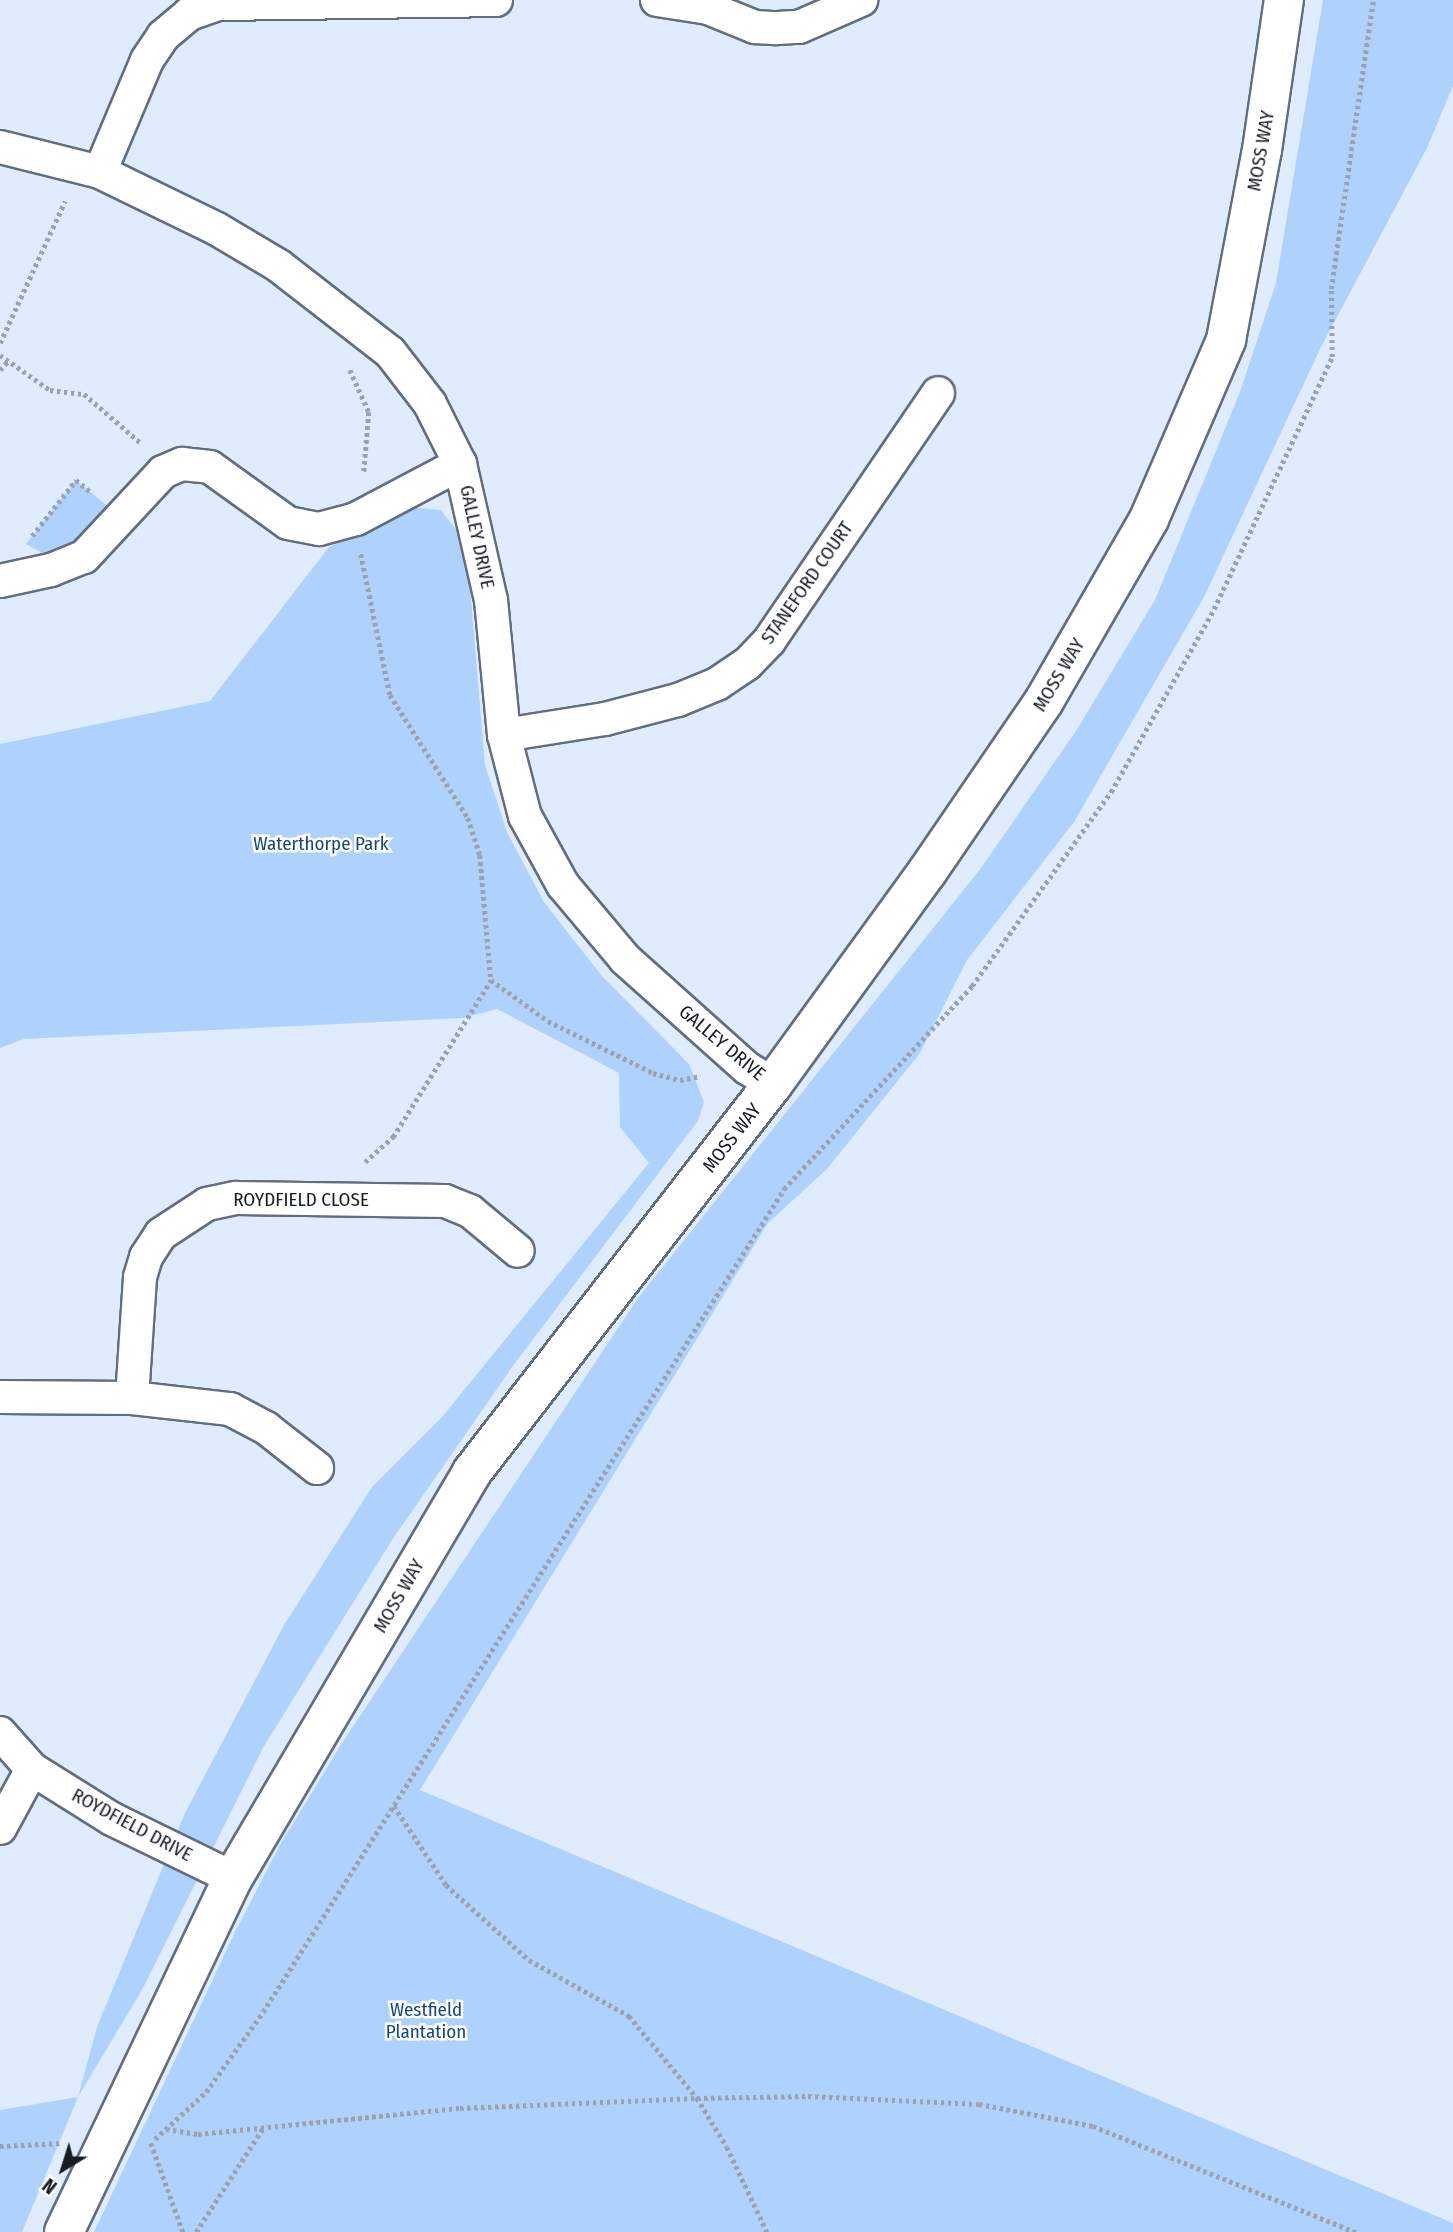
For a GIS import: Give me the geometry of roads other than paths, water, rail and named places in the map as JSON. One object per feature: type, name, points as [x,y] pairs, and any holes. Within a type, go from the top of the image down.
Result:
[{"type":"street","points":[[91,169],[147,60],[163,36],[189,14],[218,2],[496,0]]},
{"type":"street","points":[[657,0],[708,8],[755,27],[777,28],[799,27],[861,0]]},
{"type":"street","name":"MOSS WAY","points":[[64,2232],[233,1878],[472,1472],[760,1076],[1044,701],[1149,519],[1226,340],[1262,150],[1284,0]]},
{"type":"street","name":"GALLEY DRIVE","points":[[0,147],[91,169],[217,229],[337,309],[390,352],[430,404],[460,464],[491,600],[504,734],[525,816],[563,885],[625,959],[760,1076]]},
{"type":"street","name":"STANEFORD COURT","points":[[504,734],[605,719],[678,700],[717,684],[747,664],[769,641],[939,393]]},
{"type":"street","points":[[0,581],[51,570],[84,556],[163,472],[182,464],[210,467],[288,523],[319,529],[356,519],[460,464]]},
{"type":"street","name":"ROYDFIELD CLOSE","points":[[132,1398],[140,1277],[161,1234],[207,1204],[236,1198],[445,1201],[470,1211],[518,1251]]},
{"type":"street","points":[[0,1397],[132,1398],[230,1409],[266,1428],[317,1468]]},
{"type":"street","name":"ROYDFIELD DRIVE","points":[[0,1733],[32,1769],[113,1819],[233,1878]]},
{"type":"street","points":[[0,1828],[32,1769]]},
{"type":"park label","name":"Waterthorpe Park","points":[[321,844]]},
{"type":"park label","name":"Westfield Plantation","points":[[426,2021]]}]
